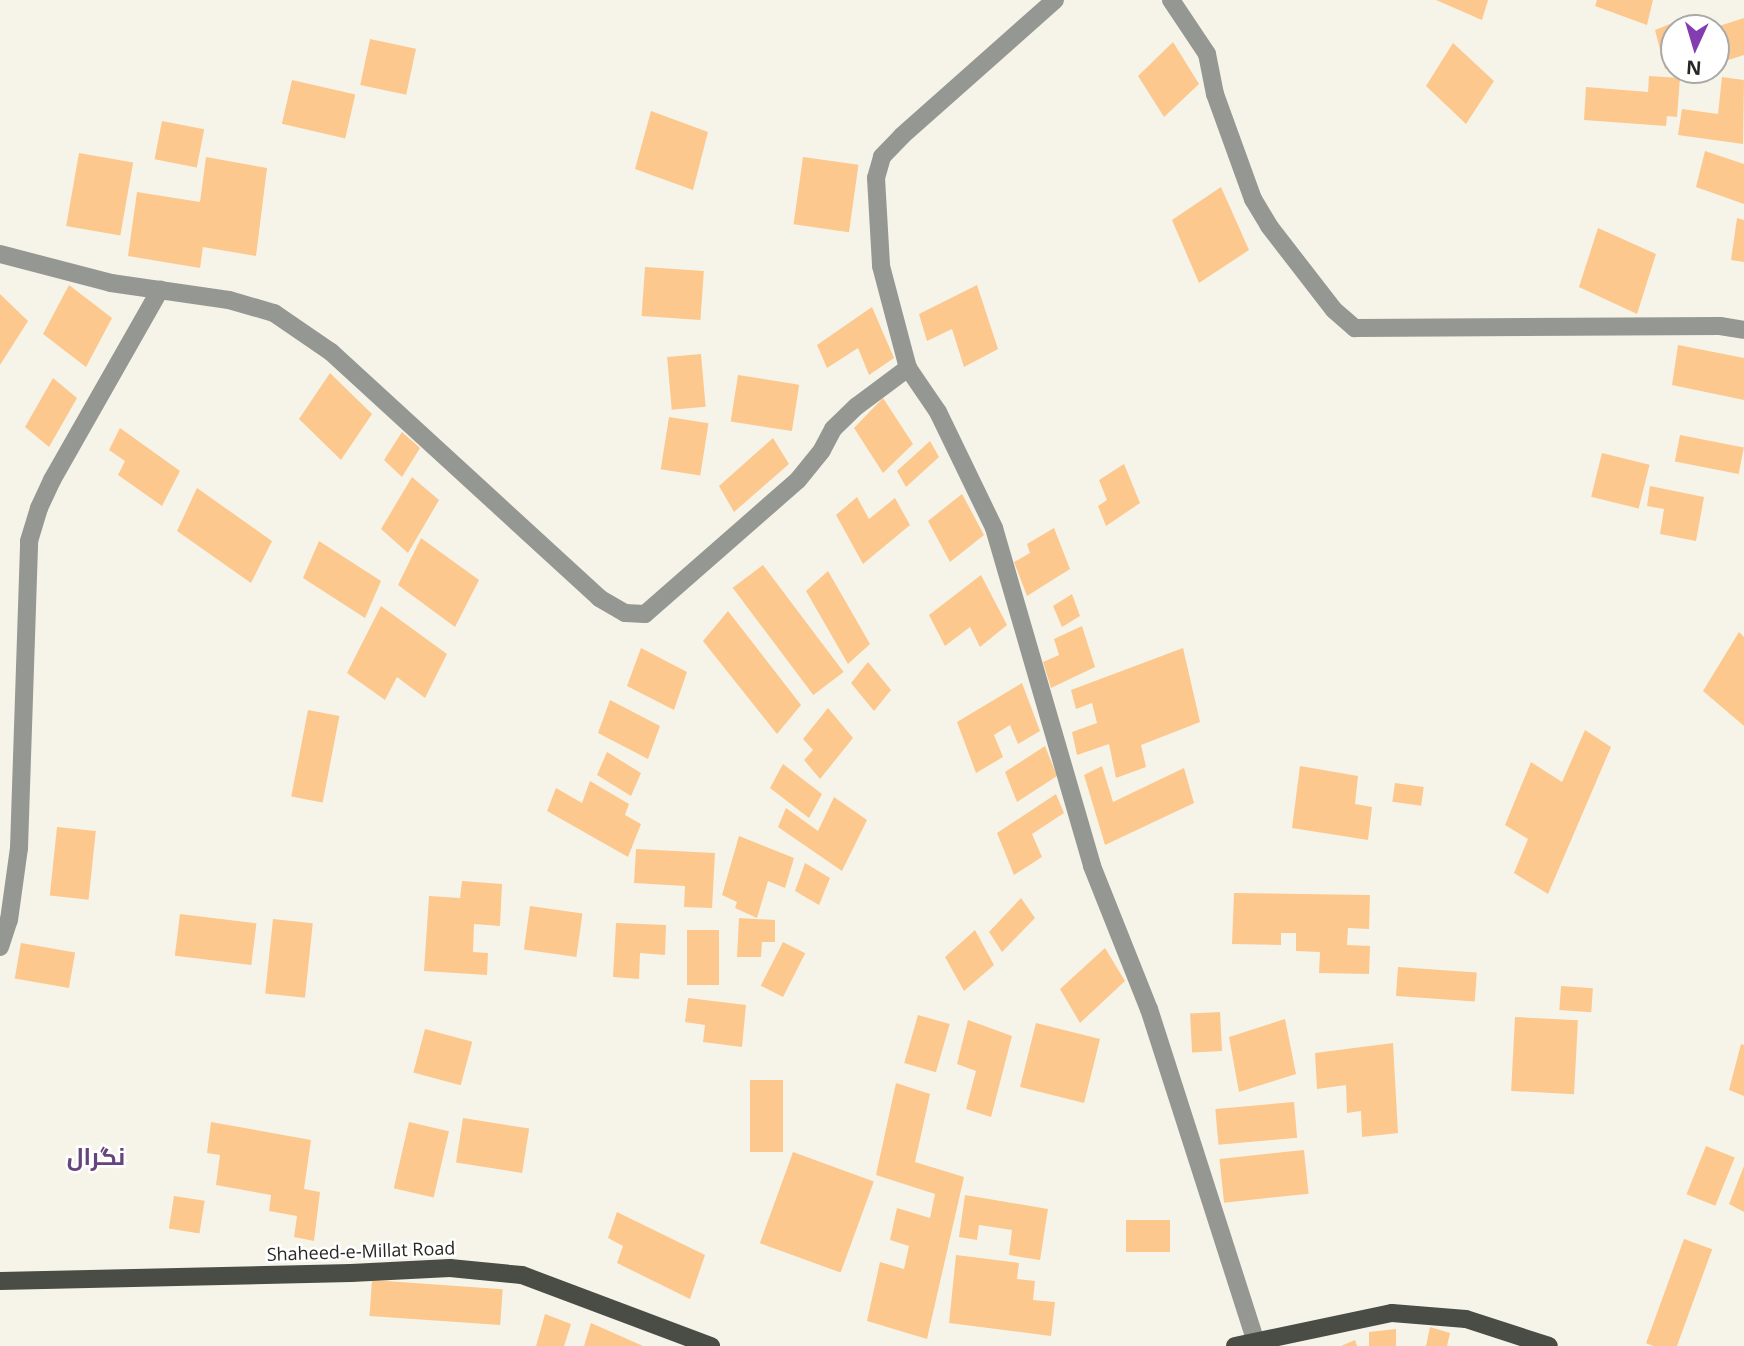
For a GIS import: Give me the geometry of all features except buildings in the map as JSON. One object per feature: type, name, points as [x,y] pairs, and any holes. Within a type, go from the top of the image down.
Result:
[{"type":"main road","name":"Shaheed-e-Millat Road","points":[[0,1281],[462,1269],[522,1275],[711,1346]]},
{"type":"main road","points":[[1235,1346],[1392,1313],[1465,1319],[1549,1346]]},
{"type":"street","points":[[1055,0],[902,136],[882,157],[876,178],[880,266],[908,369],[938,412],[994,528],[1092,866],[1149,1009],[1256,1343]]},
{"type":"street","points":[[1171,0],[1207,54],[1215,94],[1253,199],[1269,226],[1334,310],[1354,328],[1720,326],[1744,330]]},
{"type":"street","points":[[0,254],[111,283],[229,300],[274,313],[331,352],[599,598],[625,613],[645,614],[798,480],[822,450],[833,429],[857,406],[908,369]]},
{"type":"street","points":[[0,947],[9,920],[19,848],[29,541],[51,480],[160,290]]},
{"type":"district","name":"نگرال","points":[[96,1156]]}]
